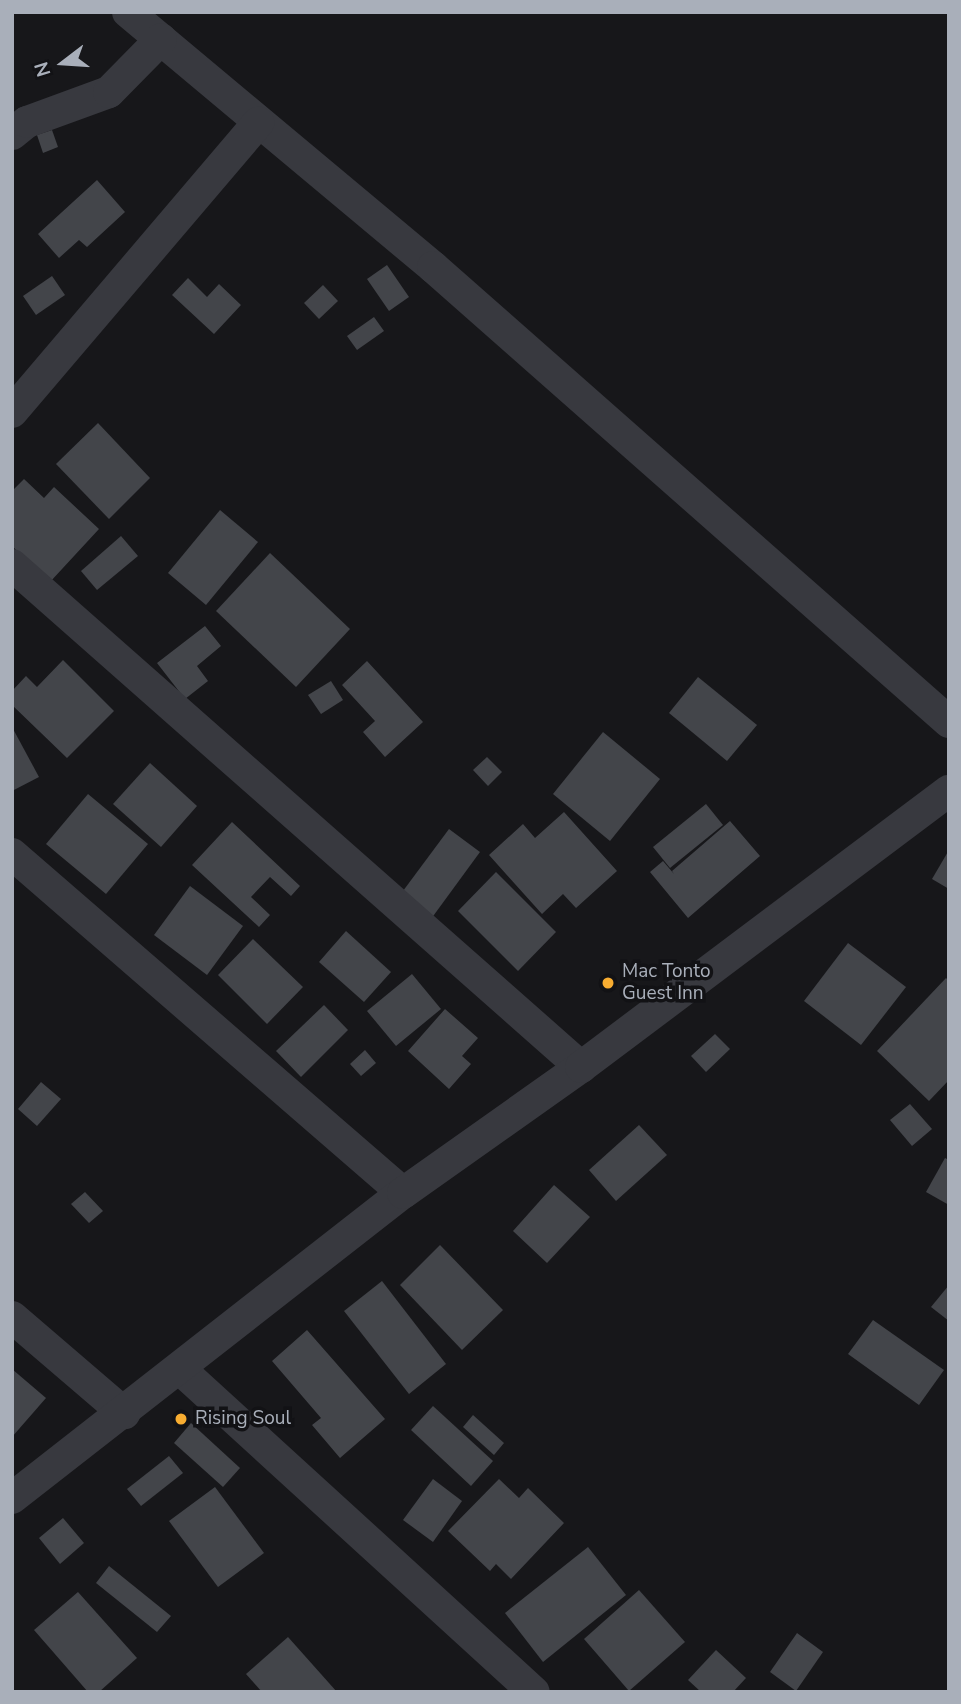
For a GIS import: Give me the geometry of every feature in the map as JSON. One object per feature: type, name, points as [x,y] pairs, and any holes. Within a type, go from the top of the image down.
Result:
[{"type":"street","points":[[128,12],[433,267],[949,722]]},
{"type":"street","points":[[12,134],[27,122],[109,92],[161,39]]},
{"type":"street","points":[[12,412],[258,123]]},
{"type":"street","points":[[12,565],[581,1067]]},
{"type":"street","points":[[12,1498],[403,1193],[581,1067],[949,791]]},
{"type":"street","points":[[12,854],[403,1193]]},
{"type":"street","points":[[12,1317],[124,1413]]},
{"type":"street","points":[[180,1369],[534,1692]]},
{"type":"building","points":[[52,130],[58,147],[43,153],[37,135]]},
{"type":"building","points":[[97,180],[125,212],[87,247],[79,240],[59,258],[38,234]]},
{"type":"building","points":[[387,265],[409,297],[389,311],[367,279]]},
{"type":"building","points":[[52,276],[65,295],[36,315],[23,296]]},
{"type":"building","points":[[188,278],[207,297],[219,284],[241,305],[214,334],[172,295]]},
{"type":"building","points":[[323,285],[338,301],[319,319],[304,303]]},
{"type":"building","points":[[374,317],[384,331],[357,350],[347,336]]},
{"type":"building","points":[[98,423],[150,478],[109,519],[56,464]]},
{"type":"building","points":[[24,479],[44,498],[54,487],[99,529],[50,582],[12,546],[12,491]]},
{"type":"building","points":[[220,510],[258,542],[206,605],[168,573]]},
{"type":"building","points":[[121,536],[138,556],[97,590],[81,571]]},
{"type":"building","points":[[270,553],[350,629],[296,687],[216,611]]},
{"type":"building","points":[[205,626],[221,646],[197,666],[208,681],[185,699],[157,663]]},
{"type":"building","points":[[63,660],[114,711],[67,758],[12,705],[12,691],[26,676],[37,687]]},
{"type":"building","points":[[367,661],[423,722],[385,757],[363,732],[375,721],[342,685]]},
{"type":"building","points":[[698,677],[757,725],[727,761],[669,713]]},
{"type":"building","points":[[331,681],[343,700],[321,714],[308,695]]},
{"type":"building","points":[[12,727],[39,777],[12,791]]},
{"type":"building","points":[[603,732],[660,779],[610,841],[553,794]]},
{"type":"building","points":[[487,757],[502,772],[488,786],[473,770]]},
{"type":"building","points":[[150,763],[197,806],[161,847],[113,804]]},
{"type":"building","points":[[88,794],[148,844],[106,894],[46,844]]},
{"type":"building","points":[[706,804],[723,825],[670,868],[653,847]]},
{"type":"building","points":[[564,812],[617,871],[576,908],[563,894],[542,914],[489,855],[523,824],[535,838]]},
{"type":"building","points":[[730,821],[760,856],[688,918],[650,872],[663,861],[674,874],[672,871]]},
{"type":"building","points":[[232,822],[300,886],[291,896],[270,877],[251,897],[270,915],[259,927],[192,865]]},
{"type":"building","points":[[449,829],[480,852],[431,919],[400,895]]},
{"type":"building","points":[[949,850],[949,889],[932,879]]},
{"type":"building","points":[[496,872],[556,932],[518,971],[458,911]]},
{"type":"building","points":[[190,886],[243,926],[207,975],[154,935]]},
{"type":"building","points":[[346,931],[391,972],[364,1002],[319,962]]},
{"type":"building","points":[[253,939],[303,987],[267,1024],[218,975]]},
{"type":"building","points":[[848,943],[906,987],[861,1045],[804,1001]]},
{"type":"building","points":[[412,974],[441,1009],[396,1046],[367,1011]]},
{"type":"building","points":[[946,978],[949,981],[949,1080],[929,1101],[877,1051]]},
{"type":"building","points":[[324,1005],[348,1030],[301,1077],[276,1051]]},
{"type":"building","points":[[445,1009],[478,1038],[462,1056],[471,1064],[449,1089],[408,1051]]},
{"type":"building","points":[[715,1034],[730,1049],[706,1072],[691,1056]]},
{"type":"building","points":[[365,1050],[376,1063],[361,1076],[350,1064]]},
{"type":"building","points":[[41,1082],[61,1099],[37,1126],[18,1109]]},
{"type":"building","points":[[910,1104],[932,1129],[912,1146],[890,1120]]},
{"type":"building","points":[[639,1125],[667,1155],[616,1201],[589,1170]]},
{"type":"building","points":[[945,1158],[949,1160],[949,1205],[926,1192]]},
{"type":"building","points":[[554,1185],[590,1217],[547,1263],[513,1231]]},
{"type":"building","points":[[85,1192],[103,1211],[89,1223],[71,1204]]},
{"type":"building","points":[[440,1245],[503,1310],[462,1350],[400,1285]]},
{"type":"building","points":[[382,1281],[446,1364],[409,1394],[344,1311]]},
{"type":"building","points":[[949,1285],[949,1321],[931,1307]]},
{"type":"building","points":[[873,1320],[944,1370],[919,1405],[848,1354]]},
{"type":"building","points":[[307,1330],[385,1419],[340,1458],[312,1425],[321,1418],[272,1361]]},
{"type":"building","points":[[12,1369],[46,1398],[12,1437]]},
{"type":"building","points":[[433,1406],[493,1461],[471,1486],[411,1430]]},
{"type":"building","points":[[473,1415],[504,1443],[494,1455],[463,1427]]},
{"type":"building","points":[[191,1423],[240,1468],[223,1487],[174,1443]]},
{"type":"building","points":[[169,1456],[183,1473],[141,1506],[127,1489]]},
{"type":"building","points":[[433,1479],[462,1501],[433,1542],[403,1520]]},
{"type":"building","points":[[499,1479],[519,1498],[528,1488],[564,1523],[511,1579],[496,1564],[490,1571],[448,1531]]},
{"type":"building","points":[[215,1487],[264,1553],[218,1587],[169,1521]]},
{"type":"building","points":[[63,1518],[84,1543],[60,1564],[39,1538]]},
{"type":"building","points":[[588,1547],[626,1595],[543,1662],[505,1613]]},
{"type":"building","points":[[109,1566],[171,1616],[157,1632],[96,1583]]},
{"type":"building","points":[[639,1590],[685,1642],[629,1691],[584,1639]]},
{"type":"building","points":[[78,1592],[137,1658],[99,1692],[88,1692],[34,1630]]},
{"type":"building","points":[[797,1633],[823,1652],[796,1691],[770,1672]]},
{"type":"building","points":[[288,1637],[337,1692],[262,1692],[246,1674]]},
{"type":"building","points":[[716,1650],[746,1678],[733,1692],[701,1692],[688,1680]]},
{"type":"place","name":"Mac Tonto Guest Inn","points":[[608,983]]},
{"type":"place","name":"Rising Soul","points":[[181,1419]]}]
